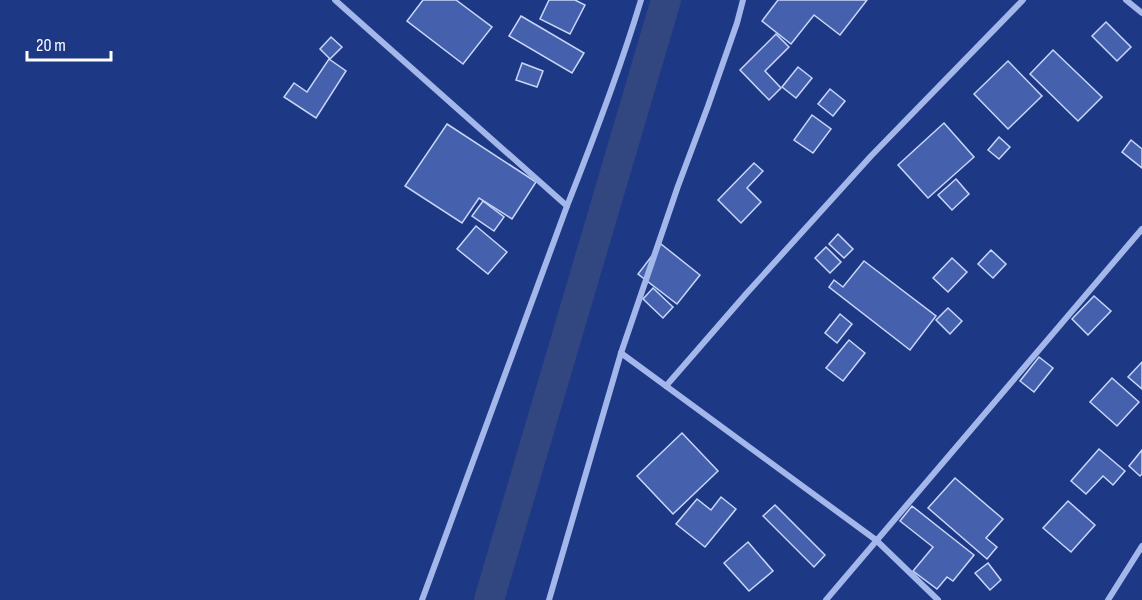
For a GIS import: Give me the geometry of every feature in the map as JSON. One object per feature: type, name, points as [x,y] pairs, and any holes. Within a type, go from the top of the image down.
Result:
[{"type":"street","points":[[335,0],[567,206]]},
{"type":"street","points":[[422,600],[611,91],[641,0]]},
{"type":"street","points":[[549,600],[621,353],[743,0]]},
{"type":"street","points":[[666,386],[871,156],[1023,0]]},
{"type":"street","points":[[1126,0],[1142,13]]},
{"type":"street","points":[[826,600],[1142,229]]},
{"type":"street","points":[[621,353],[876,540],[938,600]]},
{"type":"street","points":[[1108,600],[1142,546]]},
{"type":"building","points":[[423,0],[456,0],[492,27],[463,64],[407,21]]},
{"type":"building","points":[[549,0],[575,0],[585,5],[570,34],[540,19]]},
{"type":"building","points":[[778,0],[867,0],[840,35],[814,15],[791,44],[762,21]]},
{"type":"building","points":[[521,16],[584,53],[572,73],[509,36]]},
{"type":"building","points":[[1106,22],[1131,47],[1117,61],[1092,36]]},
{"type":"building","points":[[776,34],[789,47],[765,71],[781,88],[769,100],[740,70]]},
{"type":"building","points":[[331,37],[342,47],[330,59],[320,49]]},
{"type":"building","points":[[1053,50],[1102,97],[1078,121],[1030,74]]},
{"type":"building","points":[[329,59],[346,71],[316,118],[284,97],[294,83],[307,92]]},
{"type":"building","points":[[1008,61],[1042,96],[1008,129],[974,94]]},
{"type":"building","points":[[522,63],[543,71],[537,87],[516,80]]},
{"type":"building","points":[[798,67],[812,78],[796,98],[782,87]]},
{"type":"building","points":[[830,89],[845,101],[833,116],[818,104]]},
{"type":"building","points":[[812,115],[831,129],[813,153],[794,140]]},
{"type":"building","points":[[944,123],[974,157],[928,198],[898,165]]},
{"type":"building","points":[[447,124],[536,182],[512,219],[479,198],[462,223],[405,186]]},
{"type":"building","points":[[999,137],[1010,147],[999,159],[988,150]]},
{"type":"building","points":[[1131,140],[1142,149],[1142,168],[1122,152]]},
{"type":"building","points":[[754,163],[763,171],[747,188],[761,202],[741,223],[718,200]]},
{"type":"building","points":[[956,179],[969,194],[952,210],[938,195]]},
{"type":"building","points":[[483,201],[504,217],[494,231],[472,216]]},
{"type":"building","points":[[476,226],[507,252],[488,274],[457,249]]},
{"type":"building","points":[[838,234],[853,249],[844,258],[829,244]]},
{"type":"building","points":[[661,244],[700,275],[677,304],[638,274]]},
{"type":"building","points":[[826,247],[841,262],[830,273],[815,258]]},
{"type":"building","points":[[991,250],[1006,264],[993,278],[978,264]]},
{"type":"building","points":[[952,258],[967,272],[948,292],[933,278]]},
{"type":"building","points":[[864,261],[936,316],[910,350],[829,287],[834,280],[843,287]]},
{"type":"building","points":[[653,288],[673,307],[663,318],[643,299]]},
{"type":"building","points":[[1094,296],[1111,311],[1088,335],[1072,319]]},
{"type":"building","points":[[948,308],[962,321],[950,334],[936,320]]},
{"type":"building","points":[[840,314],[852,324],[837,343],[825,333]]},
{"type":"building","points":[[849,340],[865,353],[843,381],[826,368]]},
{"type":"building","points":[[1039,357],[1053,368],[1034,392],[1020,381]]},
{"type":"building","points":[[1142,362],[1142,389],[1128,377]]},
{"type":"building","points":[[1112,378],[1139,402],[1117,426],[1090,402]]},
{"type":"building","points":[[682,433],[718,471],[673,514],[637,476]]},
{"type":"building","points":[[1099,449],[1125,471],[1113,485],[1103,476],[1086,494],[1071,481]]},
{"type":"building","points":[[1142,450],[1142,474],[1140,476],[1129,466]]},
{"type":"building","points":[[955,478],[1003,519],[986,538],[997,547],[987,559],[928,508]]},
{"type":"building","points":[[721,497],[736,509],[705,547],[676,524],[697,499],[711,510]]},
{"type":"building","points":[[1068,501],[1095,525],[1071,552],[1043,528]]},
{"type":"building","points":[[775,505],[825,555],[814,567],[763,516]]},
{"type":"building","points":[[912,506],[974,555],[953,581],[947,577],[937,589],[913,571],[933,547],[900,521]]},
{"type":"building","points":[[748,542],[773,571],[749,591],[724,563]]},
{"type":"building","points":[[988,563],[1001,580],[990,590],[975,573]]},
{"type":"waterway","points":[[489,600],[666,0]]}]
